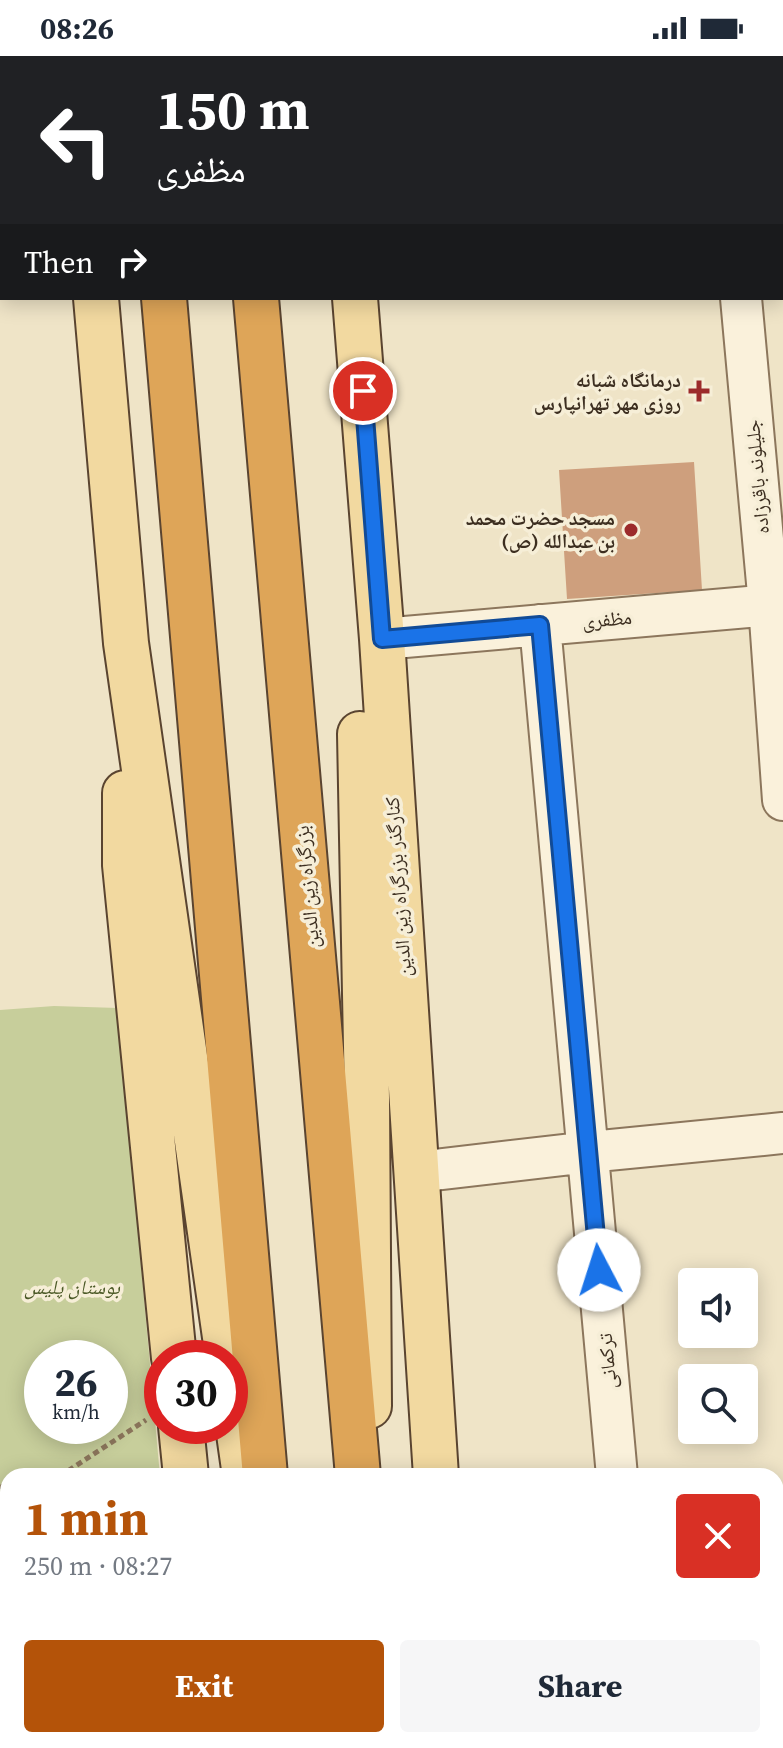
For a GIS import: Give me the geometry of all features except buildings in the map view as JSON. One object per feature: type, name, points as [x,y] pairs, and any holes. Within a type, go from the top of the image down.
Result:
[{"type":"highway","points":[[164,300],[264,1468]]},
{"type":"highway","name":"بزرگراه زین الدین","points":[[256,300],[357,1468]]},
{"type":"main road","points":[[96,300],[126,643],[225,1340]]},
{"type":"main road","points":[[354,300],[370,1468]]},
{"type":"main road","name":"کنارگذر بزرگراه زین الدین","points":[[354,300],[382,639],[436,1468]]},
{"type":"main road","points":[[126,643],[125,865],[172,1340]]},
{"type":"main road","points":[[174,1444],[183,1468]]},
{"type":"main road","points":[[240,1444],[244,1468]]},
{"type":"street","name":"جلیلوند باقرزاده","points":[[741,300],[776,605],[783,800]]},
{"type":"street","name":"مظفری","points":[[382,639],[776,605]]},
{"type":"street","name":"ترکمانی","points":[[540,625],[616,1468]]},
{"type":"street","points":[[417,1172],[783,1133]]},
{"type":"path","points":[[76,1468],[144,1433]]},
{"type":"green space","name":"بوستان پلیس","points":[[54,1006],[118,1008],[148,1340],[144,1340],[144,1444],[157,1444],[159,1468],[0,1468],[0,1010]]},
{"type":"place","name":"درمانگاه شبانه روزی مهر تهرانپارس","points":[[699,391]]},
{"type":"place","name":"مسجد حضرت محمد بن عبدالله (ص)","points":[[631,530]]},
{"type":"route","points":[[363,391],[382,639],[540,625],[599,1270]]}]
